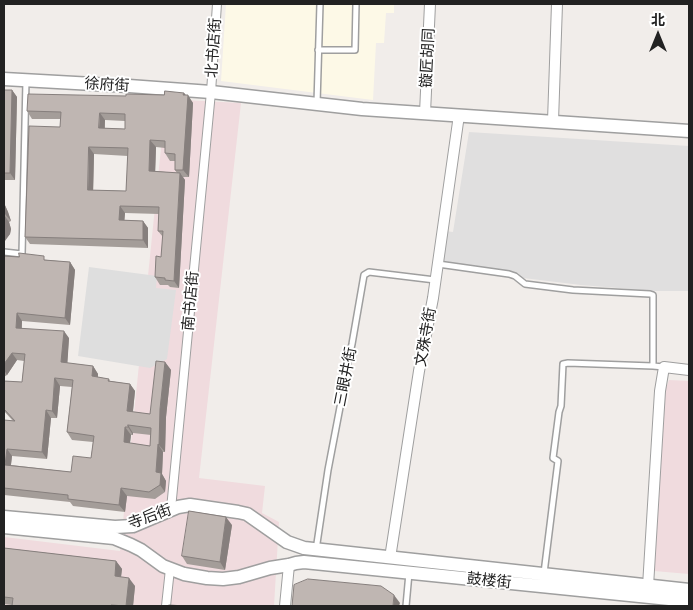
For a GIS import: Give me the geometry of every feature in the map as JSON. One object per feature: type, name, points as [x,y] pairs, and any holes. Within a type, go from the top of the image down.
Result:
[{"type":"street","name":"北书店街","points":[[210,92],[217,4]]},
{"type":"street","name":"镟匠胡同","points":[[425,113],[430,4]]},
{"type":"street","points":[[553,121],[557,4]]},
{"type":"street","name":"徐府街","points":[[4,79],[210,92],[362,109],[689,132]]},
{"type":"street","name":"南书店街","points":[[171,510],[210,92]]},
{"type":"street","name":"文殊寺街","points":[[390,558],[435,280],[459,115]]},
{"type":"street","points":[[648,586],[660,391],[659,367],[689,370]]},
{"type":"street","name":"寺后街","points":[[4,516],[125,527],[132,526],[178,507],[190,505],[238,512],[253,517],[287,542],[316,550]]},
{"type":"street","name":"寺后街","points":[[4,527],[114,538],[141,550],[163,566],[184,574],[223,579],[239,577],[270,568],[289,566]]},
{"type":"street","name":"鼓楼街","points":[[316,550],[689,590]]},
{"type":"street","name":"鼓楼街","points":[[289,566],[304,562],[689,601]]},
{"type":"street","points":[[286,606],[289,566]]},
{"type":"street","points":[[166,606],[170,569]]},
{"type":"lane","points":[[316,104],[320,4]]},
{"type":"lane","points":[[318,50],[355,50],[356,4]]},
{"type":"lane","points":[[4,252],[22,254],[26,80]]},
{"type":"lane","points":[[437,264],[510,274],[525,284],[573,290],[653,295],[659,367],[563,364],[561,406],[558,412],[553,458],[558,461],[544,575]]},
{"type":"lane","name":"三眼井街","points":[[316,550],[328,470],[364,275],[369,272],[435,280]]},
{"type":"lane","points":[[406,606],[409,573]]},
{"type":"shaded area","points":[[226,4],[394,4],[394,13],[386,13],[384,43],[376,43],[373,100],[221,81]]},
{"type":"shaded area","points":[[166,99],[241,103],[199,478],[265,486],[262,513],[279,522],[274,606],[4,606],[4,537],[120,551]]},
{"type":"shaded area","points":[[469,132],[689,146],[689,291],[655,291],[523,278],[518,273],[441,261],[445,231],[453,232]]},
{"type":"shaded area","points":[[89,267],[157,276],[156,288],[176,290],[167,359],[150,368],[78,356]]},
{"type":"shaded area","points":[[669,380],[689,381],[689,574],[654,571],[663,396]]},
{"type":"building","points":[[4,90],[12,90],[10,173],[4,173]]},
{"type":"building","points":[[165,91],[188,95],[183,170],[175,170],[175,154],[165,153],[165,141],[150,140],[149,171],[180,173],[174,281],[155,277],[156,256],[161,257],[163,231],[158,231],[159,207],[120,206],[119,220],[143,221],[143,240],[25,237],[29,126],[60,127],[61,112],[27,111],[28,94],[164,95]],"holes":[[[100,113],[125,114],[125,129],[99,128]],[[89,147],[128,148],[126,191],[88,190]]]},
{"type":"building","points":[[19,253],[44,256],[44,260],[70,262],[65,318],[17,313],[16,328],[64,331],[61,362],[93,366],[92,376],[109,379],[108,381],[130,384],[127,411],[150,414],[156,361],[165,362],[156,472],[161,473],[160,485],[149,492],[121,488],[119,505],[68,499],[68,495],[4,488],[4,420],[15,421],[4,409],[4,381],[22,382],[25,354],[12,353],[4,364],[4,256],[19,257]],"holes":[[[55,378],[73,380],[67,432],[94,436],[91,458],[73,456],[71,472],[5,465],[7,449],[42,452],[46,410],[52,411]],[[128,425],[151,428],[150,446],[124,442],[125,427],[128,427]]]},
{"type":"building","points":[[189,511],[226,517],[220,562],[182,556]]},
{"type":"building","points":[[4,548],[116,561],[115,576],[129,578],[126,606],[12,606],[13,598],[4,597]]},
{"type":"building","points":[[308,579],[381,586],[394,595],[393,606],[292,606],[294,585]]}]
